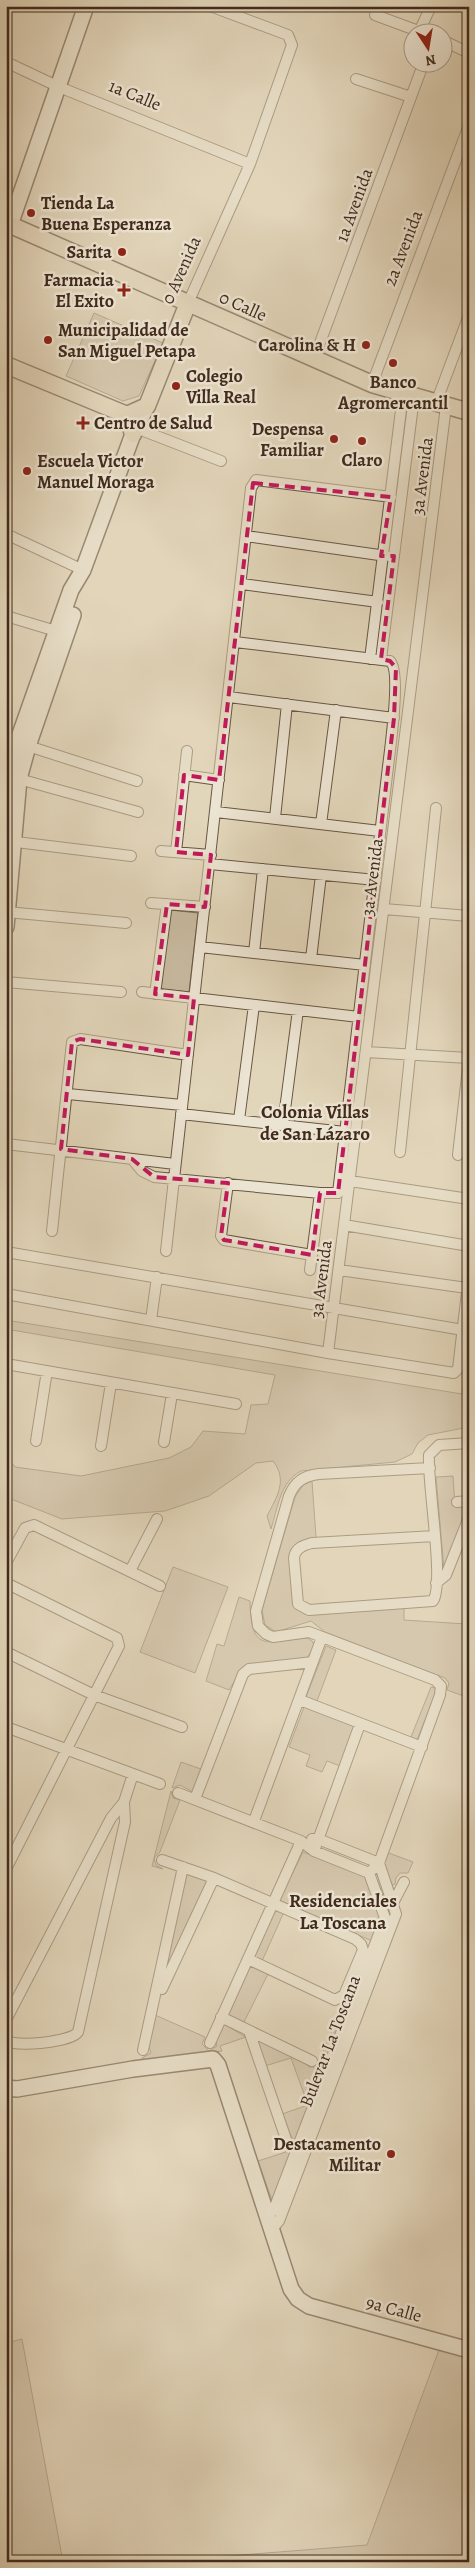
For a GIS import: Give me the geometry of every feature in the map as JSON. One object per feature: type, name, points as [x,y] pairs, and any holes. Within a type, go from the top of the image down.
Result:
[{"type":"main road","points":[[8,224],[60,87],[86,6]]},
{"type":"main road","name":"0 Calle","points":[[8,224],[372,384],[469,412]]},
{"type":"main road","name":"0 Avenida","points":[[132,425],[147,406],[188,303]]},
{"type":"main road","points":[[7,369],[132,425],[82,570],[71,590],[12,757],[13,781],[7,920]]},
{"type":"main road","points":[[13,781],[28,746],[80,594],[82,570]]},
{"type":"main road","points":[[6,2088],[17,2089],[133,2069],[213,2059],[218,2065],[270,2223]]},
{"type":"main road","name":"9a Calle","points":[[270,2223],[291,2288],[298,2299],[309,2306],[469,2350]]},
{"type":"street","name":"0 Avenida","points":[[188,303],[250,164],[292,42],[288,35],[210,6]]},
{"type":"street","points":[[424,22],[431,6]]},
{"type":"street","points":[[375,15],[402,25]]},
{"type":"street","points":[[452,45],[469,53]]},
{"type":"street","name":"1a Calle","points":[[6,62],[60,87],[250,164]]},
{"type":"street","name":"1a Avenida","points":[[314,359],[420,72]]},
{"type":"street","points":[[356,79],[411,97]]},
{"type":"street","name":"2a Avenida","points":[[372,384],[469,125]]},
{"type":"street","name":"3a Avenida","points":[[328,1353],[384,909],[441,404],[469,315]]},
{"type":"street","points":[[370,659],[378,602],[381,556],[408,395]]},
{"type":"street","points":[[381,660],[394,556],[408,395]]},
{"type":"street","points":[[132,425],[221,461]]},
{"type":"street","points":[[166,1251],[242,584],[251,488],[256,480],[391,496]]},
{"type":"street","points":[[6,534],[82,570]]},
{"type":"street","points":[[246,536],[381,556],[394,556]]},
{"type":"street","points":[[242,584],[378,602]]},
{"type":"street","points":[[6,616],[56,631]]},
{"type":"street","points":[[132,1159],[142,1171],[154,1177],[320,1193],[338,1193],[394,718],[396,668],[390,661],[235,642]]},
{"type":"street","points":[[229,697],[394,718]]},
{"type":"street","points":[[275,818],[287,704]]},
{"type":"street","points":[[321,824],[336,710]]},
{"type":"street","points":[[28,746],[137,781]]},
{"type":"street","points":[[176,852],[187,751]]},
{"type":"street","points":[[184,775],[220,780]]},
{"type":"street","points":[[13,781],[138,812]]},
{"type":"street","points":[[400,1152],[436,808]]},
{"type":"street","points":[[216,812],[380,831]]},
{"type":"street","points":[[9,841],[131,856]]},
{"type":"street","points":[[161,851],[176,852],[263,869],[376,880]]},
{"type":"street","points":[[254,953],[263,869]]},
{"type":"street","points":[[311,959],[321,875]]},
{"type":"street","points":[[151,903],[205,906]]},
{"type":"street","points":[[155,994],[167,904]]},
{"type":"street","points":[[384,909],[469,916]]},
{"type":"street","points":[[7,920],[126,923]]},
{"type":"street","points":[[200,947],[365,965]]},
{"type":"street","points":[[6,982],[121,992]]},
{"type":"street","points":[[142,992],[359,1017]]},
{"type":"street","points":[[239,1120],[254,1005]]},
{"type":"street","points":[[283,1125],[298,1010]]},
{"type":"street","points":[[52,1231],[72,1042],[75,1040],[188,1055]]},
{"type":"street","points":[[366,1052],[469,1059],[458,1155]]},
{"type":"street","points":[[68,1094],[239,1120],[345,1132]]},
{"type":"street","points":[[6,1144],[175,1164]]},
{"type":"street","points":[[350,1180],[469,1199]]},
{"type":"street","points":[[228,1183],[221,1236],[224,1240],[312,1255]]},
{"type":"street","points":[[310,1270],[320,1193]]},
{"type":"street","points":[[344,1225],[469,1246]]},
{"type":"street","points":[[6,1252],[463,1330]]},
{"type":"street","points":[[339,1270],[467,1288]]},
{"type":"street","points":[[6,1294],[328,1353],[454,1373],[458,1369],[469,1274]]},
{"type":"street","points":[[151,1320],[157,1277]]},
{"type":"street","points":[[6,1364],[236,1404]]},
{"type":"street","points":[[36,1441],[46,1371]]},
{"type":"street","points":[[101,1446],[111,1383]]},
{"type":"street","points":[[164,1442],[172,1394]]},
{"type":"street","points":[[435,1536],[312,1543],[298,1549],[294,1558],[297,1601],[306,1609],[433,1601],[436,1583],[435,1536],[429,1455],[436,1447],[444,1444],[469,1443]]},
{"type":"street","points":[[178,1792],[301,1840],[314,1851],[369,1873],[379,1863],[441,1694],[439,1683],[307,1632],[273,1637],[260,1629],[256,1618],[259,1598],[294,1486],[300,1480],[310,1476],[430,1468]]},
{"type":"street","points":[[457,1502],[469,1501]]},
{"type":"street","points":[[436,1583],[446,1575],[469,1517]]},
{"type":"street","points":[[130,1571],[156,1518]]},
{"type":"street","points":[[6,1562],[25,1528],[34,1525],[160,1586]]},
{"type":"street","points":[[6,1583],[116,1638],[119,1649],[6,1869]]},
{"type":"street","points":[[254,1821],[322,1637]]},
{"type":"street","points":[[6,1652],[94,1696],[182,1727]]},
{"type":"street","points":[[195,1799],[244,1673],[249,1670],[313,1662]]},
{"type":"street","points":[[300,1700],[422,1747]]},
{"type":"street","points":[[314,1851],[360,1724]]},
{"type":"street","points":[[6,1727],[160,1784]]},
{"type":"street","points":[[6,2040],[11,2043],[20,2044],[69,2039],[78,2032],[125,1822],[124,1802],[133,1774]]},
{"type":"street","points":[[6,2020],[111,1818],[124,1802]]},
{"type":"street","points":[[301,1840],[318,1839],[379,1863]]},
{"type":"street","points":[[210,2043],[301,1840]]},
{"type":"street","points":[[162,1860],[214,1878],[273,1902],[361,1944],[362,1953],[344,1995],[339,2000],[331,1999],[248,1959]]},
{"type":"street","name":"Bulevar La Toscana","points":[[270,2223],[279,2220],[396,1914],[379,1863]]},
{"type":"street","points":[[143,2050],[183,1867]]},
{"type":"street","name":"Bulevar La Toscana","points":[[270,2223],[385,1918],[369,1873]]},
{"type":"street","points":[[154,2006],[214,1878]]},
{"type":"street","points":[[381,1907],[393,1903],[404,1882]]},
{"type":"street","points":[[221,2018],[312,2060]]},
{"type":"street","points":[[248,2031],[286,2139]]},
{"type":"highlighted area","points":[[253,483],[391,497],[381,556],[394,556],[381,659],[390,661],[396,668],[394,718],[338,1193],[320,1193],[312,1255],[224,1240],[221,1236],[228,1183],[154,1177],[132,1159],[61,1149],[72,1042],[80,1039],[188,1055],[194,998],[155,994],[167,904],[205,907],[211,855],[176,852],[184,775],[219,780]]},
{"type":"shaded area","points":[[94,313],[163,343],[139,396],[123,401],[66,376]]},
{"type":"shaded area","points":[[170,910],[198,913],[189,992],[161,989]]},
{"type":"shaded area","points":[[6,1320],[462,1394],[469,1333],[469,1427],[428,1435],[418,1443],[412,1454],[395,1462],[301,1471],[284,1488],[271,1529],[267,1516],[277,1495],[280,1482],[280,1475],[273,1461],[256,1463],[209,1496],[165,1511],[62,1519],[6,1497],[6,1455],[15,1467],[81,1476],[169,1458],[191,1447],[203,1431],[245,1434],[251,1405],[268,1404],[275,1375],[6,1329]]},
{"type":"shaded area","points":[[453,1476],[455,1506],[464,1506],[466,1510],[444,1569],[436,1477]]},
{"type":"shaded area","points":[[312,1481],[316,1537],[296,1544],[290,1554],[293,1603],[311,1613],[404,1608],[404,1620],[466,1624],[469,1616],[469,1698],[447,1690],[449,1683],[445,1678],[325,1632],[311,1621],[276,1632],[265,1625],[262,1610],[295,1497],[303,1485]]},
{"type":"shaded area","points":[[173,1567],[228,1587],[195,1673],[140,1652]]},
{"type":"shaded area","points":[[239,1597],[250,1601],[254,1630],[258,1637],[264,1641],[272,1642],[308,1638],[313,1642],[314,1647],[307,1658],[244,1666],[229,1690],[206,1681],[217,1644],[224,1646]]},
{"type":"shaded area","points":[[326,1646],[336,1650],[317,1701],[306,1697]]},
{"type":"shaded area","points":[[431,1687],[437,1689],[417,1740],[411,1737]]},
{"type":"shaded area","points":[[304,1707],[355,1726],[340,1766],[327,1761],[322,1772],[306,1766],[310,1755],[289,1747]]},
{"type":"shaded area","points":[[181,1762],[201,1769],[193,1792],[180,1785],[172,1788]]},
{"type":"shaded area","points":[[171,1791],[173,1798],[180,1800],[160,1852],[154,1858]]},
{"type":"shaded area","points":[[303,1852],[364,1875],[381,1921],[272,2200],[258,2161],[286,2152],[284,2146],[290,2145],[293,2139],[282,2114],[308,2105],[291,2058],[265,2066],[255,2038],[304,2061],[309,2067],[316,2067],[372,1941],[279,1900]]},
{"type":"shaded area","points":[[386,1852],[413,1862],[408,1873],[400,1873],[396,1878],[395,1884],[392,1885],[382,1860]]},
{"type":"shaded area","points":[[154,1858],[156,1865],[163,1869],[152,1866]]},
{"type":"shaded area","points":[[183,1867],[214,1878],[154,2006]]},
{"type":"shaded area","points":[[275,1908],[284,1912],[262,1961],[252,1957]]},
{"type":"shaded area","points":[[249,1965],[268,1974],[244,2022],[226,2014]]},
{"type":"shaded area","points":[[155,2015],[205,2037],[202,2044],[209,2051],[217,2046],[215,2038],[222,2023],[246,2037],[220,2046],[222,2051],[142,2062],[142,2058],[151,2053],[148,2044]]},
{"type":"shaded area","points":[[22,2339],[63,2562],[6,2562],[6,2343]]},
{"type":"shaded area","points":[[440,2347],[469,2356],[469,2562],[153,2562],[367,2545]]},
{"type":"place","name":"Tienda La Buena Esperanza","points":[[31,213]]},
{"type":"place","name":"Sarita","points":[[122,252]]},
{"type":"place","name":"Farmacia El Exito","points":[[124,290]]},
{"type":"place","name":"Municipalidad de San Miguel Petapa","points":[[48,340]]},
{"type":"place","name":"Carolina & H","points":[[366,345]]},
{"type":"place","name":"Banco Agromercantil","points":[[393,363]]},
{"type":"place","name":"Colegio Villa Real","points":[[176,386]]},
{"type":"place","name":"Centro de Salud","points":[[83,423]]},
{"type":"place","name":"Despensa Familiar","points":[[334,439]]},
{"type":"place","name":"Claro","points":[[362,441]]},
{"type":"place","name":"Escuela Victor Manuel Moraga","points":[[27,471]]},
{"type":"place","name":"Destacamento Militar","points":[[391,2154]]},
{"type":"district","name":"Colonia Villas de San Lázaro","points":[[315,1122]]},
{"type":"district","name":"Residenciales La Toscana","points":[[343,1911]]}]
